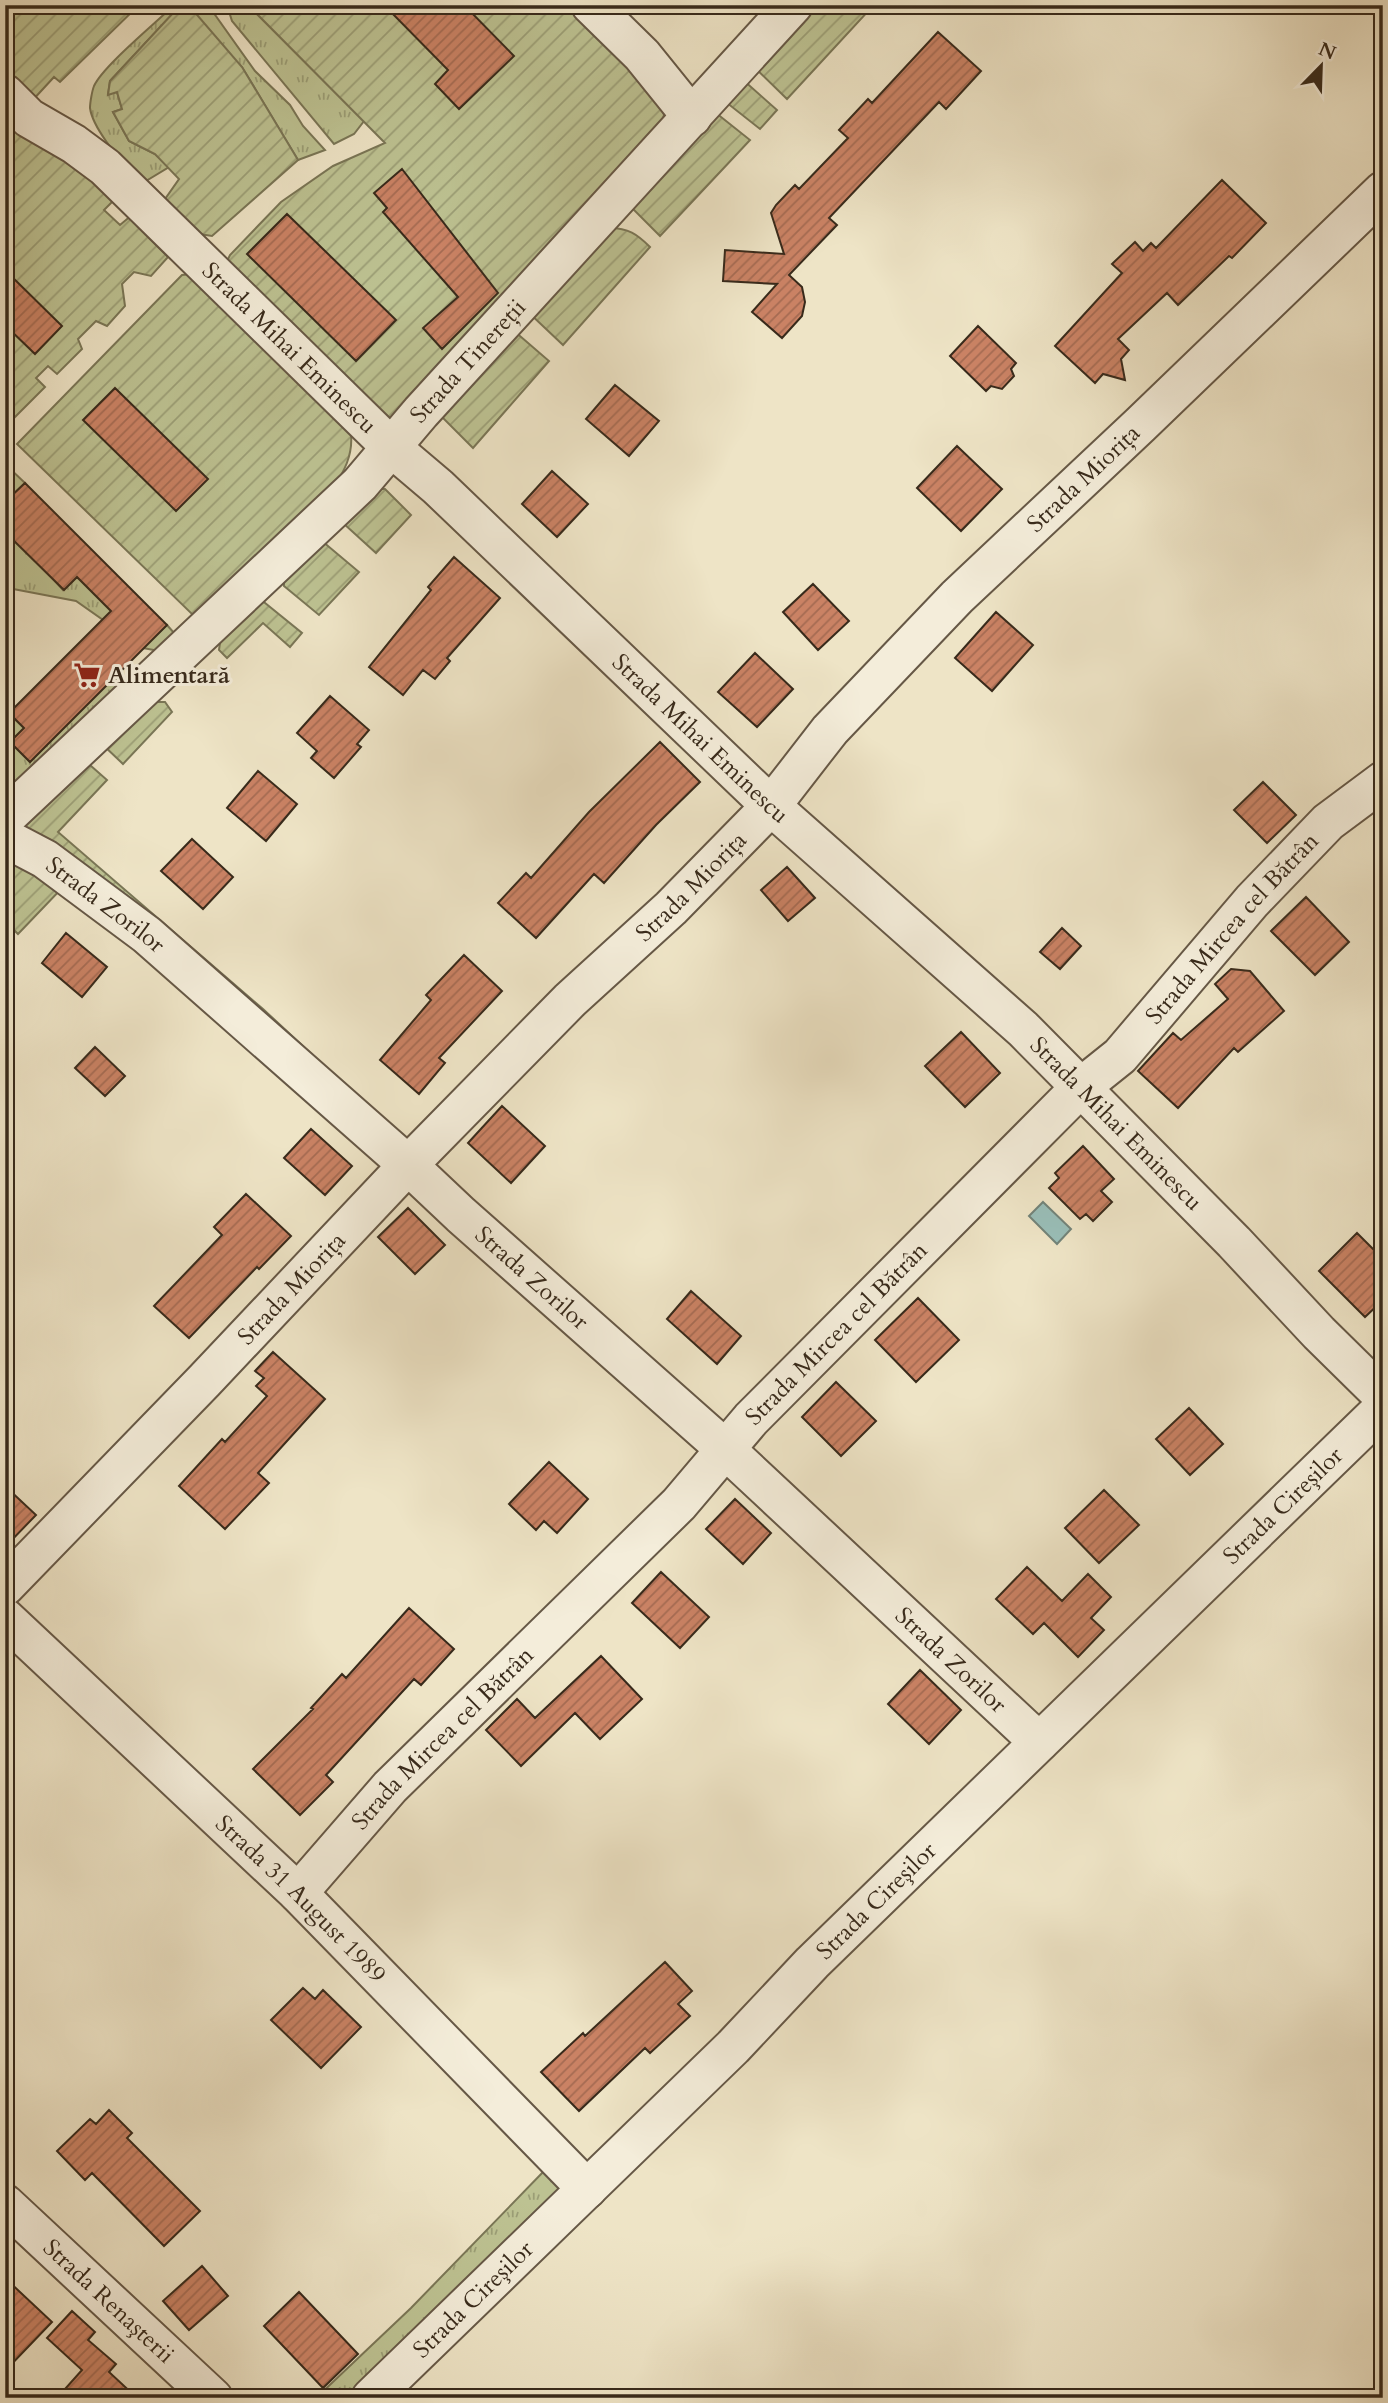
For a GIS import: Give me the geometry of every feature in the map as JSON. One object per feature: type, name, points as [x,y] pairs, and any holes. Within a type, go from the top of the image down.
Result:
[{"type":"street","points":[[590,5],[642,55],[692,117]]},
{"type":"street","name":"Strada Tinereţii","points":[[5,818],[351,493],[421,412],[793,5]]},
{"type":"street","name":"Strada Mihai Eminescu","points":[[5,94],[29,118],[74,144],[106,167],[392,448],[438,487],[771,806],[1023,1029],[1234,1242],[1319,1334],[1383,1396]]},
{"type":"street","name":"Strada Mioriţa","points":[[5,1586],[569,1000],[671,908],[771,806],[830,730],[957,597],[1383,191]]},
{"type":"street","name":"Strada Mircea cel Bătrân","points":[[298,1893],[390,1787],[679,1504],[760,1409],[1080,1088],[1120,1056],[1252,901],[1328,822],[1383,781]]},
{"type":"street","name":"Strada Zorilor","points":[[5,838],[45,859],[147,935],[724,1448],[1039,1742]]},
{"type":"street","name":"Strada Cireşilor","points":[[372,2398],[733,2047],[812,1964],[1383,1408]]},
{"type":"street","name":"Strada 31 August 1989","points":[[5,1618],[298,1893],[587,2189]]},
{"type":"street","name":"Strada Renaşterii","points":[[5,2204],[213,2398]]},
{"type":"green space","points":[[5,5],[139,5],[60,82],[54,77],[31,102],[5,76]]},
{"type":"green space","points":[[174,5],[208,5],[255,71],[290,105],[303,126],[325,150],[298,160],[242,67],[184,8],[174,12],[110,81],[108,94],[117,92],[122,109],[113,112],[129,141],[155,154],[169,167],[141,184],[97,127],[90,108],[91,97],[94,86],[108,67]]},
{"type":"green space","points":[[227,5],[248,5],[364,121],[354,134],[334,144],[232,21]]},
{"type":"green space","points":[[248,5],[577,5],[662,103],[664,115],[659,131],[395,420],[382,418],[225,265],[230,255],[281,202],[333,166],[385,143]]},
{"type":"green space","points":[[806,5],[872,7],[787,99],[752,65]]},
{"type":"green space","points":[[184,8],[192,9],[242,67],[298,160],[212,236],[193,233],[163,202],[179,179],[155,154],[129,141],[113,112],[122,109],[117,92],[108,95],[110,81],[174,12]]},
{"type":"green space","points":[[742,79],[777,110],[760,129],[722,99]]},
{"type":"green space","points":[[711,109],[750,140],[660,236],[632,208]]},
{"type":"green space","points":[[23,127],[116,198],[104,210],[120,225],[133,214],[142,222],[138,227],[168,257],[151,276],[134,272],[122,284],[125,306],[107,326],[96,321],[78,339],[82,349],[57,374],[48,366],[36,378],[45,387],[5,427],[5,137]]},
{"type":"green space","points":[[610,228],[632,233],[650,247],[563,345],[527,311]]},
{"type":"green space","points":[[192,274],[351,434],[347,463],[333,489],[194,616],[17,444],[182,275]]},
{"type":"green space","points":[[513,330],[549,361],[473,448],[438,413]]},
{"type":"green space","points":[[5,464],[25,483],[5,502]]},
{"type":"green space","points":[[378,489],[385,489],[411,515],[376,553],[343,523]]},
{"type":"green space","points":[[13,534],[63,590],[77,577],[145,645],[167,625],[175,634],[159,651],[143,648],[76,601],[5,587],[5,541]]},
{"type":"green space","points":[[322,541],[359,572],[319,615],[284,586],[284,576]]},
{"type":"green space","points":[[254,594],[302,633],[290,647],[263,623],[227,658],[219,650],[222,629]]},
{"type":"green space","points":[[116,674],[118,691],[5,803],[5,710],[24,728],[10,742],[30,762]]},
{"type":"green space","points":[[156,702],[165,702],[172,712],[123,764],[100,742]]},
{"type":"green space","points":[[82,758],[107,780],[58,832],[263,1009],[401,1137],[30,840],[19,820]]},
{"type":"green space","points":[[5,853],[64,886],[18,934],[5,921]]},
{"type":"green space","points":[[546,2169],[571,2191],[359,2398],[316,2398],[411,2308]]},
{"type":"water","points":[[1043,1202],[1071,1229],[1057,1244],[1029,1216]]},
{"type":"building","points":[[384,5],[464,5],[514,56],[459,109],[435,84],[448,70]]},
{"type":"building","points":[[938,32],[981,71],[946,109],[939,102],[829,218],[837,225],[789,275],[802,287],[805,302],[802,316],[782,338],[752,312],[777,284],[723,281],[725,250],[784,254],[771,213],[776,205],[795,185],[799,189],[848,138],[839,130],[868,99],[872,103]]},
{"type":"building","points":[[402,169],[498,293],[442,349],[423,328],[458,297],[383,212],[387,208],[374,193]]},
{"type":"building","points":[[1222,180],[1266,223],[1232,258],[1229,256],[1178,305],[1167,293],[1118,339],[1129,350],[1121,359],[1125,380],[1103,374],[1095,383],[1055,346],[1122,273],[1112,264],[1135,242],[1143,251],[1151,243],[1156,248]]},
{"type":"building","points":[[287,214],[396,320],[356,361],[247,254]]},
{"type":"building","points":[[5,270],[62,326],[35,354],[5,325]]},
{"type":"building","points":[[978,326],[1016,363],[1011,369],[1014,376],[1002,389],[991,386],[986,391],[950,356]]},
{"type":"building","points":[[615,385],[659,421],[629,456],[586,419]]},
{"type":"building","points":[[115,388],[208,479],[176,511],[83,420]]},
{"type":"building","points":[[957,446],[1002,489],[961,531],[917,488]]},
{"type":"building","points":[[552,471],[588,504],[557,537],[522,504]]},
{"type":"building","points":[[25,483],[167,625],[30,762],[10,742],[24,728],[9,713],[111,611],[77,577],[64,590],[5,532],[5,502]]},
{"type":"building","points":[[454,557],[500,598],[447,658],[450,661],[435,679],[423,670],[403,695],[369,667],[431,590],[428,587]]},
{"type":"building","points":[[813,584],[849,621],[818,650],[783,612]]},
{"type":"building","points":[[996,612],[1033,645],[992,691],[955,658]]},
{"type":"building","points":[[755,653],[793,689],[757,727],[718,692]]},
{"type":"building","points":[[330,696],[369,730],[357,744],[361,747],[334,778],[311,758],[317,751],[297,733]]},
{"type":"building","points":[[660,742],[700,782],[656,825],[604,883],[594,874],[536,938],[498,903],[526,873],[531,878],[589,812]]},
{"type":"building","points":[[258,771],[297,804],[266,841],[227,808]]},
{"type":"building","points":[[1263,782],[1296,815],[1267,843],[1234,810]]},
{"type":"building","points":[[192,839],[233,877],[203,909],[161,871]]},
{"type":"building","points":[[787,867],[815,898],[788,921],[761,890]]},
{"type":"building","points":[[1306,897],[1349,942],[1315,975],[1271,931]]},
{"type":"building","points":[[1062,928],[1081,946],[1060,969],[1040,952]]},
{"type":"building","points":[[66,933],[107,967],[82,997],[42,963]]},
{"type":"building","points":[[464,955],[502,991],[439,1058],[445,1063],[419,1094],[380,1060],[431,1000],[426,995]]},
{"type":"building","points":[[1231,969],[1250,971],[1284,1011],[1238,1052],[1234,1048],[1178,1108],[1138,1071],[1173,1033],[1181,1040],[1228,999],[1215,984]]},
{"type":"building","points":[[961,1032],[1000,1073],[965,1107],[925,1066]]},
{"type":"building","points":[[95,1047],[125,1076],[105,1096],[75,1068]]},
{"type":"building","points":[[502,1106],[545,1146],[511,1183],[468,1143]]},
{"type":"building","points":[[311,1129],[352,1166],[325,1195],[284,1158]]},
{"type":"building","points":[[1083,1146],[1114,1179],[1101,1191],[1112,1202],[1093,1221],[1086,1214],[1080,1219],[1049,1188],[1059,1178],[1055,1173]]},
{"type":"building","points":[[246,1194],[291,1236],[259,1269],[257,1267],[189,1338],[154,1306],[222,1235],[214,1227]]},
{"type":"building","points":[[408,1208],[445,1245],[415,1274],[378,1237]]},
{"type":"building","points":[[1357,1233],[1383,1259],[1383,1300],[1365,1317],[1319,1271]]},
{"type":"building","points":[[691,1291],[741,1336],[717,1364],[667,1319]]},
{"type":"building","points":[[918,1298],[959,1340],[916,1382],[875,1340]]},
{"type":"building","points":[[273,1352],[325,1399],[258,1473],[269,1483],[225,1529],[179,1486],[222,1439],[225,1442],[267,1396],[256,1386],[264,1378],[255,1371]]},
{"type":"building","points":[[836,1382],[876,1421],[841,1456],[802,1417]]},
{"type":"building","points":[[1189,1408],[1223,1444],[1190,1475],[1156,1439]]},
{"type":"building","points":[[549,1462],[588,1499],[557,1533],[544,1521],[536,1530],[509,1504]]},
{"type":"building","points":[[5,1486],[36,1515],[5,1547]]},
{"type":"building","points":[[1104,1490],[1139,1525],[1099,1563],[1065,1528]]},
{"type":"building","points":[[735,1499],[771,1533],[743,1564],[706,1529]]},
{"type":"building","points":[[1027,1567],[1062,1601],[1088,1574],[1111,1597],[1091,1618],[1104,1630],[1078,1657],[1044,1623],[1033,1634],[996,1599]]},
{"type":"building","points":[[661,1572],[709,1617],[680,1648],[632,1603]]},
{"type":"building","points":[[409,1608],[454,1649],[421,1685],[414,1679],[326,1775],[333,1782],[300,1815],[253,1769],[313,1709],[311,1708],[342,1674],[346,1678]]},
{"type":"building","points":[[601,1656],[642,1699],[600,1739],[575,1713],[521,1766],[486,1730],[517,1699],[535,1718]]},
{"type":"building","points":[[920,1670],[961,1710],[929,1744],[888,1704]]},
{"type":"building","points":[[665,1962],[692,1991],[678,2004],[690,2016],[650,2053],[645,2048],[579,2111],[541,2072],[583,2033],[585,2036]]},
{"type":"building","points":[[303,1988],[315,1999],[323,1990],[361,2027],[321,2068],[271,2020]]},
{"type":"building","points":[[109,2110],[132,2133],[127,2138],[200,2211],[164,2246],[92,2173],[85,2180],[57,2151],[90,2119],[96,2124]]},
{"type":"building","points":[[202,2266],[228,2296],[189,2330],[163,2301]]},
{"type":"building","points":[[5,2278],[52,2322],[5,2371]]},
{"type":"building","points":[[299,2292],[358,2354],[323,2388],[264,2326]]},
{"type":"building","points":[[72,2311],[95,2332],[88,2340],[116,2364],[109,2372],[137,2398],[57,2398],[82,2370],[47,2338]]},
{"type":"place","name":"Alimentară","points":[[87,675]]}]
